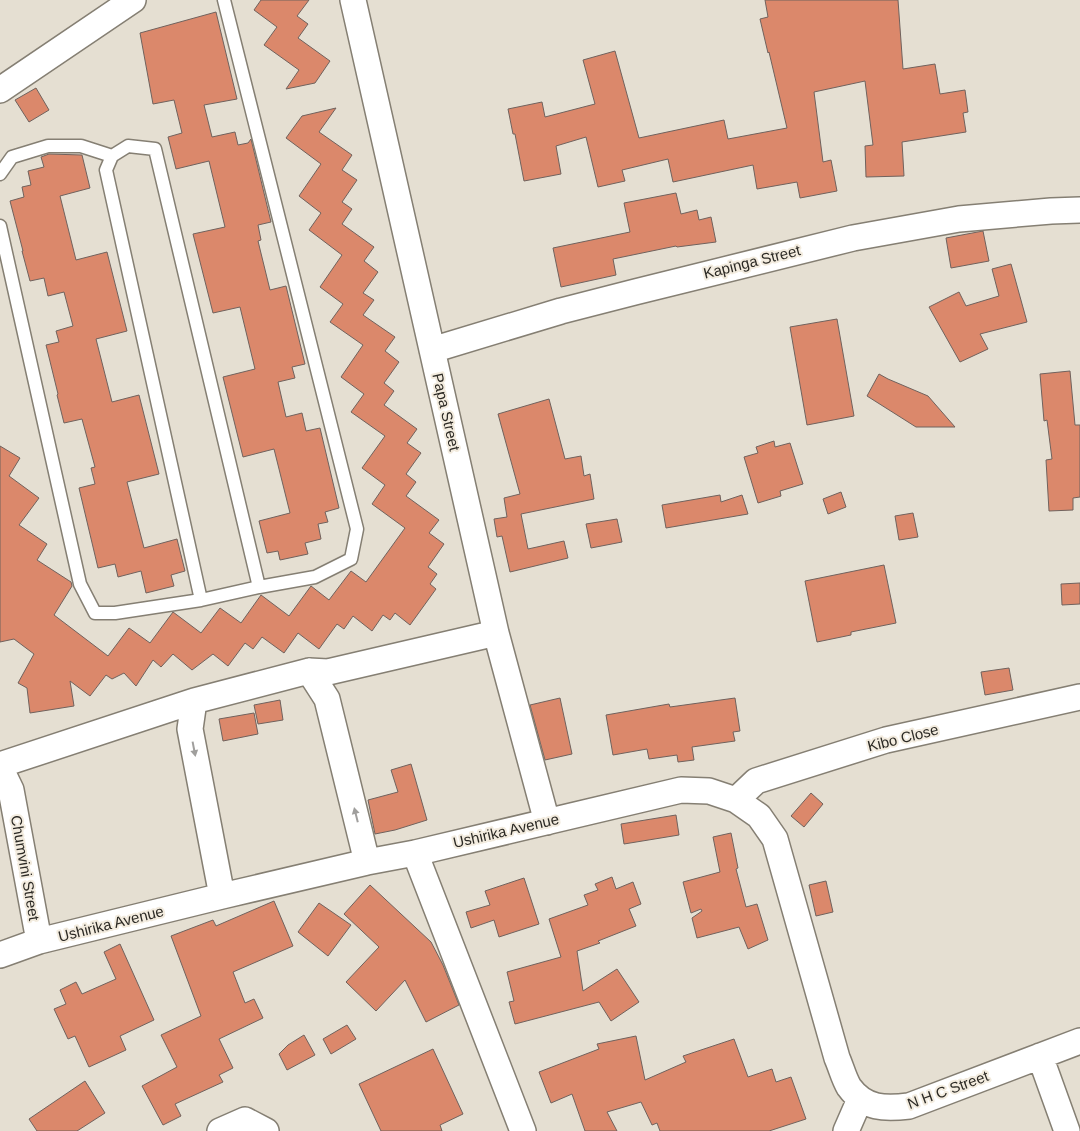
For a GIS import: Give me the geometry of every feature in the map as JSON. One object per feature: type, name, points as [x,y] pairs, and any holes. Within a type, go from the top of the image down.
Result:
[{"type":"street","points":[[0,90],[133,0]]},
{"type":"street","name":"Papa Street","points":[[353,0],[496,633],[547,822]]},
{"type":"street","name":"Kapinga Street","points":[[432,350],[616,297],[853,238],[959,219],[1080,210]]},
{"type":"street","points":[[0,766],[194,701],[309,671],[328,672],[496,633]]},
{"type":"street","points":[[309,671],[327,699],[367,862]]},
{"type":"street","name":"Kibo Close","points":[[736,800],[756,781],[886,740],[1080,697]]},
{"type":"street","points":[[194,701],[190,729],[222,896]]},
{"type":"street","name":"Chumvini Street","points":[[0,766],[11,790],[39,942]]},
{"type":"street","name":"Ushirika Avenue","points":[[0,955],[39,942],[367,862],[415,853],[681,790],[709,791],[736,800],[759,816],[775,839],[837,1058],[849,1087],[860,1099]]},
{"type":"street","points":[[415,853],[523,1131]]},
{"type":"street","name":"N H C Street","points":[[860,1099],[877,1107],[892,1109],[909,1106],[1080,1041]]},
{"type":"street","points":[[1040,1056],[1067,1131]]},
{"type":"street","points":[[848,1130],[860,1099]]},
{"type":"street","points":[[220,1131],[245,1120],[266,1131]]},
{"type":"lane","points":[[0,226],[80,584],[95,613],[115,614],[201,600],[315,577],[350,559],[357,529],[224,0]]},
{"type":"lane","points":[[0,174],[12,157],[48,146],[81,146],[112,156]]},
{"type":"lane","points":[[201,600],[106,170],[112,156],[128,146],[154,149],[259,587]]},
{"type":"building","points":[[261,0],[309,0],[297,16],[308,24],[298,38],[330,61],[315,83],[286,89],[299,70],[264,45],[277,27],[254,10]]},
{"type":"building","points":[[765,0],[898,0],[903,69],[935,64],[940,94],[965,90],[968,112],[963,113],[966,132],[902,142],[904,176],[866,177],[865,146],[873,145],[865,81],[814,92],[823,162],[831,160],[837,191],[800,198],[797,182],[757,189],[753,165],[673,182],[668,159],[622,170],[625,181],[598,187],[586,137],[556,146],[561,174],[524,181],[508,109],[542,102],[545,117],[595,104],[583,60],[615,51],[639,138],[724,120],[728,139],[787,128],[760,19],[768,17]]},
{"type":"building","points":[[216,12],[237,99],[204,105],[212,137],[235,132],[238,145],[248,143],[251,139],[271,222],[258,225],[261,240],[258,241],[270,290],[286,286],[305,364],[292,367],[295,378],[278,382],[286,417],[302,413],[306,431],[320,428],[339,508],[325,512],[328,522],[318,524],[321,539],[305,543],[308,554],[280,560],[278,551],[267,553],[259,521],[290,513],[274,449],[243,457],[223,377],[255,369],[240,307],[213,313],[193,234],[225,227],[209,161],[176,169],[168,137],[182,133],[174,100],[153,104],[140,33]]},
{"type":"building","points":[[36,88],[49,110],[29,122],[15,100]]},
{"type":"building","points":[[336,108],[319,132],[352,155],[342,170],[357,180],[342,202],[352,209],[342,224],[374,247],[364,261],[378,272],[363,293],[374,300],[363,315],[395,337],[385,351],[399,362],[384,383],[394,391],[384,405],[417,429],[407,443],[421,453],[406,474],[416,482],[406,496],[439,520],[429,533],[444,544],[428,567],[437,574],[430,584],[436,589],[410,625],[395,613],[390,620],[383,615],[372,631],[353,616],[344,629],[337,624],[319,649],[298,633],[284,653],[262,637],[253,649],[245,643],[228,666],[213,654],[192,670],[173,654],[161,667],[153,660],[136,686],[124,673],[112,679],[106,675],[90,696],[70,681],[74,706],[30,713],[27,688],[18,683],[34,654],[14,639],[0,642],[0,446],[20,458],[9,476],[39,498],[19,525],[47,544],[37,560],[71,582],[72,586],[54,615],[108,656],[129,628],[150,643],[173,612],[201,633],[220,608],[241,623],[261,595],[289,616],[311,586],[329,600],[351,571],[366,582],[405,528],[372,504],[385,485],[362,468],[385,436],[351,412],[364,394],[341,377],[363,345],[330,322],[343,304],[320,287],[342,255],[309,230],[321,213],[299,196],[321,164],[286,138],[302,116]]},
{"type":"building","points":[[49,154],[82,155],[90,188],[60,196],[76,260],[107,252],[127,331],[96,339],[112,402],[139,395],[159,474],[127,482],[144,548],[177,539],[185,571],[171,575],[174,586],[146,593],[141,571],[118,577],[115,564],[98,568],[79,488],[95,484],[91,468],[95,467],[82,419],[64,423],[46,345],[59,342],[56,331],[73,326],[64,292],[48,296],[44,278],[30,281],[10,201],[24,197],[22,187],[31,185],[28,171],[44,167],[41,157]]},
{"type":"building","points":[[676,193],[681,214],[697,210],[699,220],[711,217],[716,242],[676,246],[613,259],[616,275],[561,287],[553,248],[630,232],[624,203]]},
{"type":"building","points":[[983,231],[989,261],[951,268],[946,238]]},
{"type":"building","points":[[1011,264],[1027,322],[980,334],[988,349],[960,362],[929,307],[959,292],[966,306],[999,296],[992,269]]},
{"type":"building","points":[[837,319],[854,416],[807,425],[790,327]]},
{"type":"building","points":[[1070,371],[1075,425],[1080,425],[1080,497],[1073,498],[1073,510],[1049,511],[1046,460],[1052,459],[1047,420],[1044,421],[1040,374]]},
{"type":"building","points":[[879,374],[928,396],[955,427],[916,427],[867,396]]},
{"type":"building","points":[[549,399],[565,459],[581,456],[584,476],[590,474],[594,499],[521,514],[528,549],[564,541],[568,558],[510,572],[502,536],[497,537],[494,519],[507,517],[504,498],[520,494],[498,414]]},
{"type":"building","points":[[774,441],[775,447],[790,443],[803,484],[780,491],[781,496],[758,503],[744,457],[758,453],[756,447]]},
{"type":"building","points":[[841,492],[846,507],[828,514],[823,499]]},
{"type":"building","points":[[720,495],[721,502],[742,495],[748,514],[666,528],[662,505]]},
{"type":"building","points":[[913,513],[918,537],[899,540],[895,516]]},
{"type":"building","points":[[617,519],[622,542],[591,548],[586,524]]},
{"type":"building","points":[[884,565],[896,623],[851,632],[851,635],[817,642],[805,581]]},
{"type":"building","points":[[1080,583],[1080,604],[1062,605],[1061,584]]},
{"type":"building","points":[[1009,668],[1013,690],[985,695],[981,672]]},
{"type":"building","points":[[560,698],[572,754],[545,760],[530,705]]},
{"type":"building","points":[[735,698],[740,731],[733,732],[735,741],[692,747],[694,760],[678,762],[677,755],[649,759],[647,749],[613,755],[606,715],[669,704],[670,707]]},
{"type":"building","points":[[280,700],[283,720],[258,724],[254,705]]},
{"type":"building","points":[[254,713],[258,734],[223,741],[219,719]]},
{"type":"building","points":[[411,764],[427,820],[375,834],[368,800],[398,792],[391,770]]},
{"type":"building","points":[[811,793],[823,804],[804,827],[791,816]]},
{"type":"building","points":[[676,815],[679,835],[624,844],[621,824]]},
{"type":"building","points":[[731,833],[738,868],[736,869],[746,907],[757,904],[768,940],[748,949],[739,927],[697,938],[692,918],[702,911],[701,909],[691,913],[683,882],[720,872],[713,837]]},
{"type":"building","points":[[612,877],[616,889],[633,882],[641,904],[629,909],[636,926],[598,941],[600,943],[577,951],[583,991],[617,969],[639,1002],[611,1021],[599,1002],[515,1024],[509,1002],[514,1001],[507,972],[561,957],[549,919],[588,905],[584,895],[598,890],[595,884]]},
{"type":"building","points":[[524,878],[539,924],[499,937],[494,920],[471,928],[466,912],[490,905],[485,891]]},
{"type":"building","points":[[826,881],[833,912],[816,916],[809,885]]},
{"type":"building","points":[[370,885],[431,942],[443,965],[459,1005],[426,1022],[405,980],[376,1011],[346,982],[379,947],[344,914]]},
{"type":"building","points":[[274,901],[293,946],[233,972],[245,1003],[254,999],[263,1018],[219,1039],[233,1068],[219,1075],[223,1082],[175,1104],[181,1116],[163,1125],[142,1086],[177,1067],[161,1035],[201,1016],[171,936],[213,920],[216,926]]},
{"type":"building","points":[[319,903],[351,925],[328,956],[298,932]]},
{"type":"building","points":[[120,944],[154,1020],[120,1036],[126,1050],[89,1067],[75,1036],[68,1039],[54,1009],[66,1004],[60,990],[76,982],[82,994],[116,979],[104,952]]},
{"type":"building","points":[[347,1025],[356,1039],[331,1054],[323,1039]]},
{"type":"building","points":[[304,1035],[315,1055],[287,1070],[279,1054],[288,1045]]},
{"type":"building","points":[[636,1036],[645,1080],[686,1062],[683,1056],[734,1039],[748,1077],[772,1069],[776,1082],[791,1077],[806,1119],[769,1131],[660,1131],[657,1123],[652,1125],[641,1102],[607,1112],[617,1131],[585,1131],[572,1094],[551,1103],[539,1072],[599,1049],[597,1044]]},
{"type":"building","points":[[433,1049],[463,1114],[440,1125],[442,1131],[381,1131],[359,1084]]},
{"type":"building","points":[[85,1081],[105,1113],[77,1131],[37,1131],[29,1119]]}]
